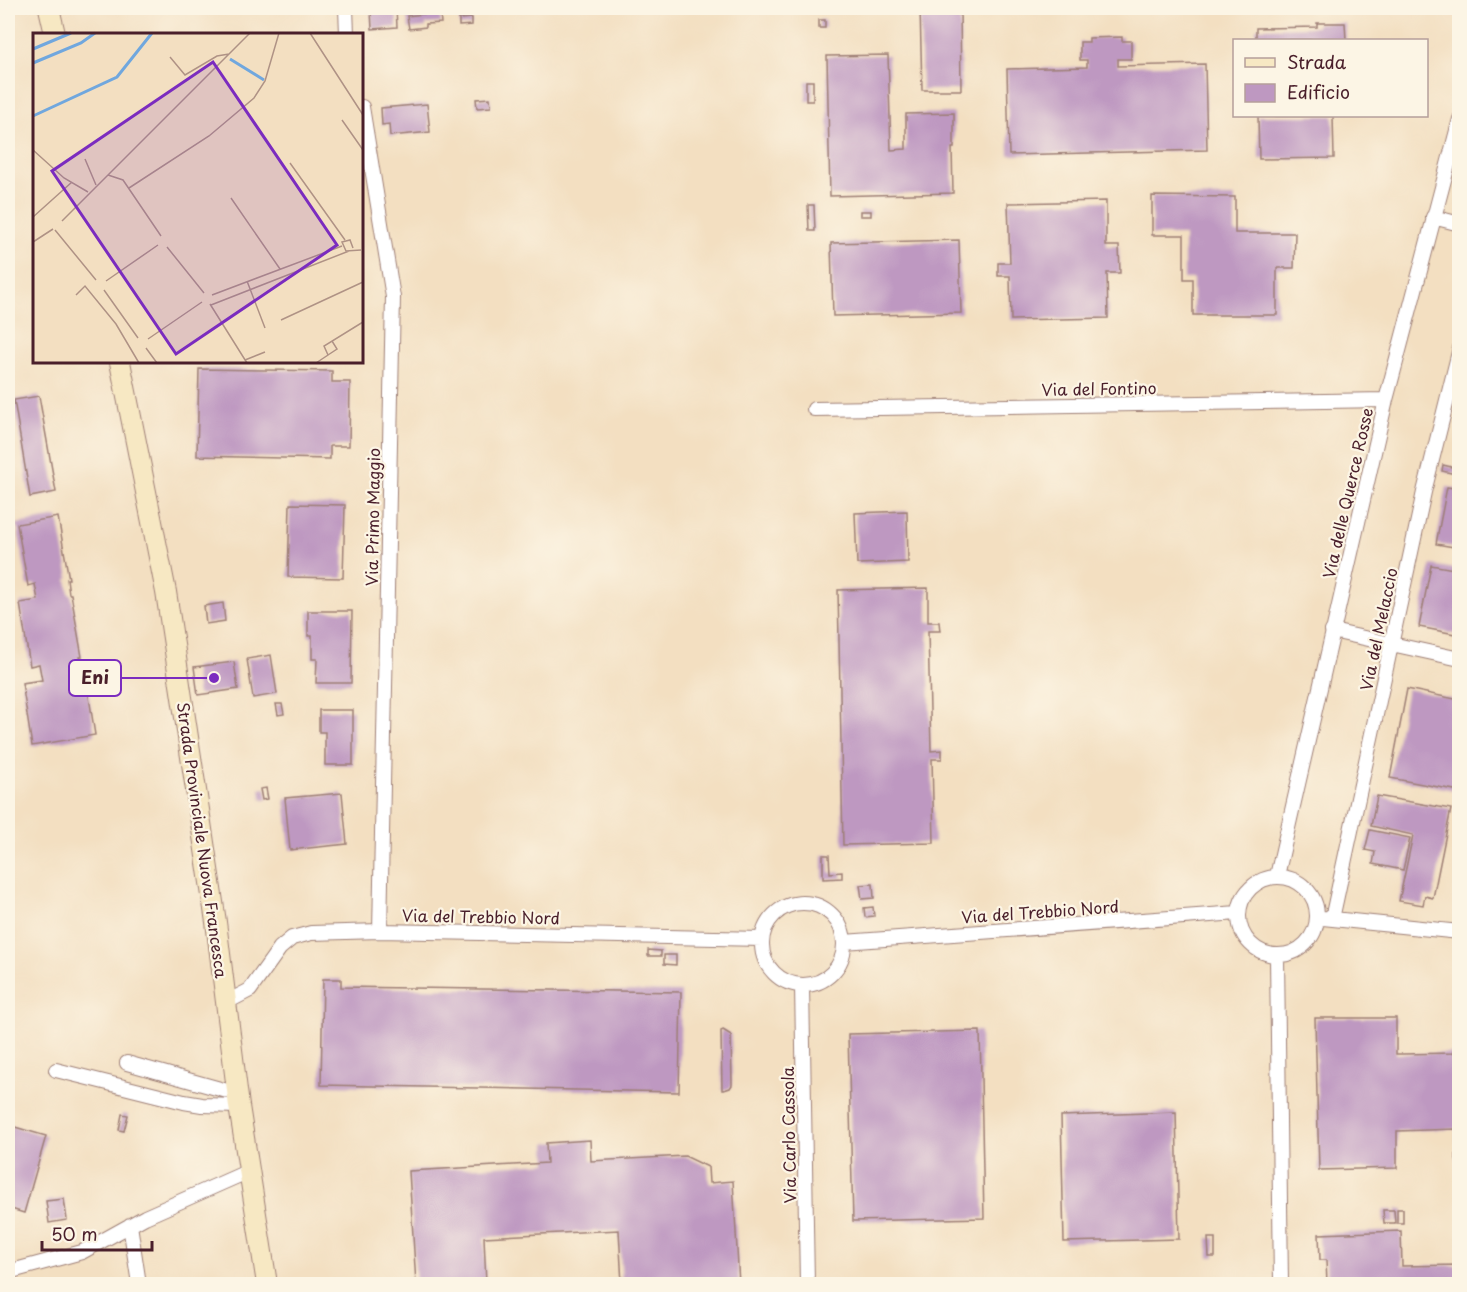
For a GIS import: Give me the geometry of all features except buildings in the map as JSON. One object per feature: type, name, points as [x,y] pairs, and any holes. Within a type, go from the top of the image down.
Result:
[{"type":"main road","points":[[49,8],[55,33]]},
{"type":"main road","name":"Strada Provinciale Nuova Francesca","points":[[120,363],[166,592],[227,1002],[238,1100],[267,1284]]},
{"type":"street","points":[[346,8],[347,33]]},
{"type":"street","name":"Via Primo Maggio","points":[[363,113],[393,297],[380,931]]},
{"type":"street","name":"Via delle Querce Rosse","points":[[1277,876],[1386,400],[1460,119]]},
{"type":"street","points":[[1433,217],[1460,224]]},
{"type":"street","name":"Via del Melaccio","points":[[1325,918],[1391,644],[1424,492],[1460,348]]},
{"type":"street","name":"Via del Fontino","points":[[814,409],[1386,400]]},
{"type":"street","points":[[1332,631],[1460,659]]},
{"type":"street","points":[[1325,918],[1309,941],[1295,952],[1277,956],[1264,954],[1249,943],[1239,926],[1238,913],[1241,900],[1248,890],[1258,882],[1277,876],[1294,880],[1304,886],[1325,918],[1460,932]]},
{"type":"street","points":[[793,904],[816,905],[827,911],[838,924],[844,942],[842,955],[832,972],[815,983],[802,985],[780,978],[772,971],[762,950],[762,939],[772,917],[781,909],[793,904]]},
{"type":"street","name":"Via del Trebbio Nord","points":[[844,942],[1238,913]]},
{"type":"street","name":"Via del Trebbio Nord","points":[[227,1002],[250,990],[280,948],[292,938],[311,933],[380,931],[762,939]]},
{"type":"street","points":[[1277,956],[1281,1284]]},
{"type":"street","name":"Via Carlo Cassola","points":[[802,985],[807,1284]]},
{"type":"street","points":[[127,1063],[238,1100]]},
{"type":"street","points":[[56,1070],[202,1105],[238,1100]]},
{"type":"street","points":[[8,1272],[82,1252],[145,1217],[249,1171]]},
{"type":"street","points":[[130,1226],[139,1284]]},
{"type":"place","name":"Eni","points":[[214,678]]}]
